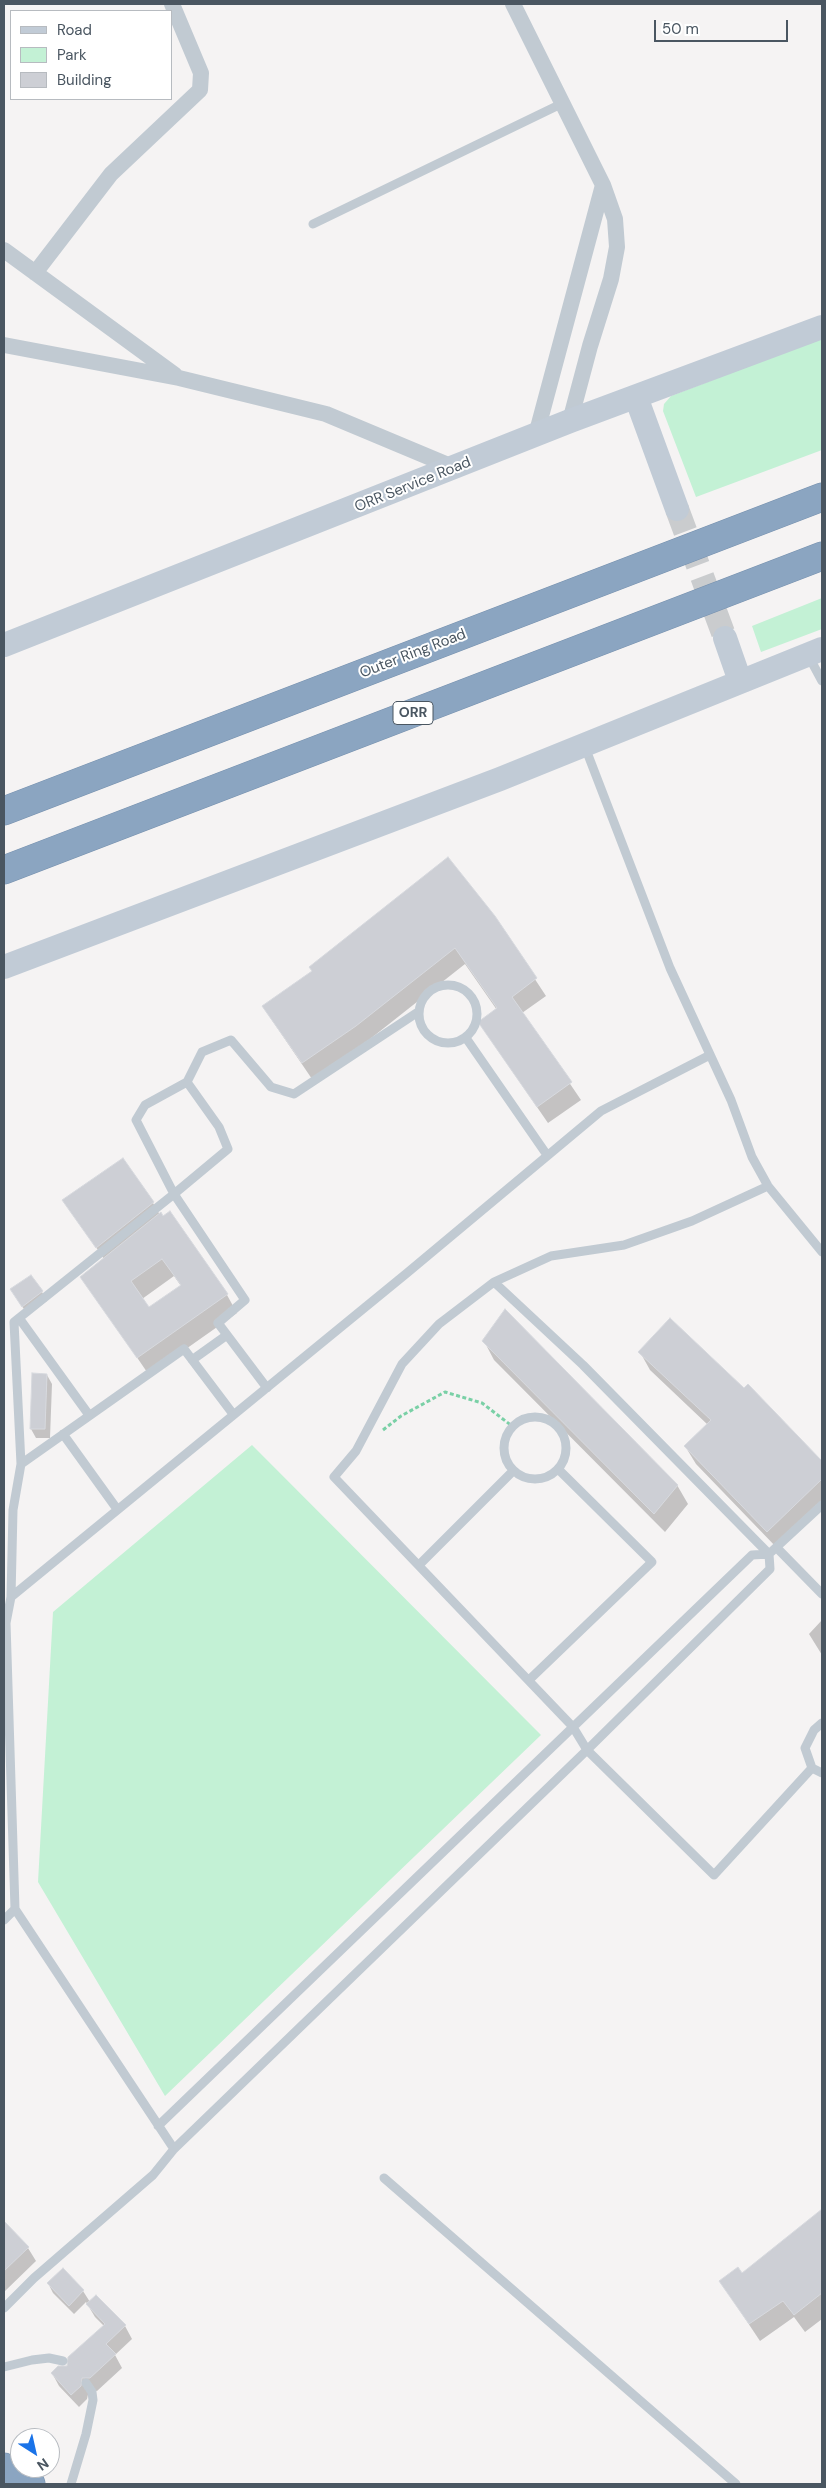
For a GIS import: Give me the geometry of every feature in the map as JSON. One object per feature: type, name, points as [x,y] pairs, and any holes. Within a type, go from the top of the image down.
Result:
[{"type":"highway","name":"Outer Ring Road","points":[[4,812],[822,497]]},
{"type":"highway","name":"ORR","points":[[4,870],[822,556]]},
{"type":"highway","points":[[4,2467],[31,2484]]},
{"type":"main road","name":"ORR Service Road","points":[[4,645],[570,421],[822,327]]},
{"type":"main road","points":[[636,397],[677,509]]},
{"type":"main road","points":[[725,638],[740,681]]},
{"type":"main road","points":[[4,967],[463,793],[815,652]]},
{"type":"street","points":[[35,273],[111,174],[200,90],[201,73],[172,4]]},
{"type":"street","points":[[513,4],[561,104],[604,185],[615,219],[617,248],[611,279],[570,421]]},
{"type":"street","points":[[536,435],[604,185]]},
{"type":"street","points":[[4,250],[178,378]]},
{"type":"street","points":[[4,345],[178,378],[326,414],[455,468]]},
{"type":"lane","points":[[313,224],[561,104]]},
{"type":"lane","points":[[815,652],[822,681]]},
{"type":"lane","points":[[584,744],[670,968],[731,1100],[752,1157],[768,1186],[822,1252]]},
{"type":"lane","points":[[454,985],[469,993],[477,1008],[476,1025],[466,1038],[450,1044],[433,1041],[421,1029],[418,1012],[424,996],[437,986],[454,985]]},
{"type":"lane","points":[[267,1388],[218,1323],[245,1300],[174,1194],[136,1120],[145,1105],[187,1082],[202,1052],[232,1040],[271,1087],[294,1094],[418,1012]]},
{"type":"lane","points":[[466,1038],[547,1155]]},
{"type":"lane","points":[[11,1597],[476,1216],[601,1111],[710,1055]]},
{"type":"lane","points":[[174,2149],[15,1909],[6,1623],[11,1597],[13,1510],[21,1464],[14,1322],[228,1149],[219,1127],[187,1082]]},
{"type":"lane","points":[[768,1186],[692,1220],[624,1245],[551,1256],[494,1282],[439,1324],[402,1364],[356,1451],[334,1477],[573,1727],[587,1750],[714,1875],[812,1768]]},
{"type":"lane","points":[[4,2308],[34,2278],[153,2175],[174,2149],[587,1750],[770,1569],[769,1554],[582,1365],[494,1282]]},
{"type":"lane","points":[[19,1318],[89,1415]]},
{"type":"lane","points":[[192,1360],[227,1335]]},
{"type":"lane","points":[[21,1464],[184,1349],[234,1414]]},
{"type":"lane","points":[[542,1417],[556,1425],[565,1439],[565,1455],[558,1469],[544,1478],[528,1478],[514,1471],[505,1457],[504,1440],[512,1426],[526,1418],[542,1417]]},
{"type":"lane","points":[[63,1434],[117,1509]]},
{"type":"lane","points":[[529,1680],[652,1562],[558,1469]]},
{"type":"lane","points":[[419,1565],[514,1471]]},
{"type":"lane","points":[[158,2126],[752,1555],[769,1554],[822,1506]]},
{"type":"lane","points":[[777,1548],[822,1594]]},
{"type":"lane","points":[[822,1723],[809,1738],[806,1748],[812,1768],[822,1773]]},
{"type":"lane","points":[[4,1920],[15,1909]]},
{"type":"lane","points":[[384,2178],[736,2484]]},
{"type":"lane","points":[[4,2367],[49,2358],[63,2361]]},
{"type":"lane","points":[[71,2484],[86,2434],[93,2400],[92,2392],[86,2383]]},
{"type":"path","points":[[356,1451],[401,1416],[445,1392],[482,1403],[512,1426]]},
{"type":"green space","points":[[822,338],[822,450],[696,497],[663,411],[664,404],[671,396]]},
{"type":"green space","points":[[822,598],[822,629],[761,652],[752,626]]},
{"type":"green space","points":[[252,1445],[541,1735],[165,2096],[38,1882],[53,1612]]},
{"type":"building","points":[[448,857],[495,916],[537,978],[512,997],[572,1082],[537,1107],[478,1022],[497,1008],[455,948],[356,1026],[302,1063],[262,1006],[312,971],[309,967]]},
{"type":"building","points":[[123,1158],[154,1202],[96,1248],[62,1200]]},
{"type":"building","points":[[170,1211],[228,1294],[137,1358],[80,1277],[161,1212],[163,1216]],"holes":[[[162,1259],[181,1285],[149,1307],[131,1281]]]},
{"type":"building","points":[[31,1275],[43,1291],[22,1307],[10,1289]]},
{"type":"building","points":[[505,1309],[678,1485],[654,1514],[482,1341]]},
{"type":"building","points":[[670,1318],[744,1388],[748,1384],[822,1461],[822,1479],[767,1532],[684,1446],[711,1420],[638,1352]]},
{"type":"building","points":[[32,1373],[47,1374],[45,1429],[30,1429]]},
{"type":"building","points":[[822,2209],[822,2293],[794,2315],[783,2301],[749,2324],[719,2281],[738,2267],[742,2273]]},
{"type":"building","points":[[4,2221],[29,2247],[4,2271]]},
{"type":"building","points":[[63,2268],[84,2290],[69,2306],[47,2283]]},
{"type":"building","points":[[96,2295],[126,2325],[106,2344],[116,2354],[90,2378],[82,2378],[81,2386],[71,2395],[51,2373],[58,2366],[67,2366],[68,2357],[105,2324],[86,2304]]},
{"type":"tunnel","points":[[677,509],[725,638]]}]
